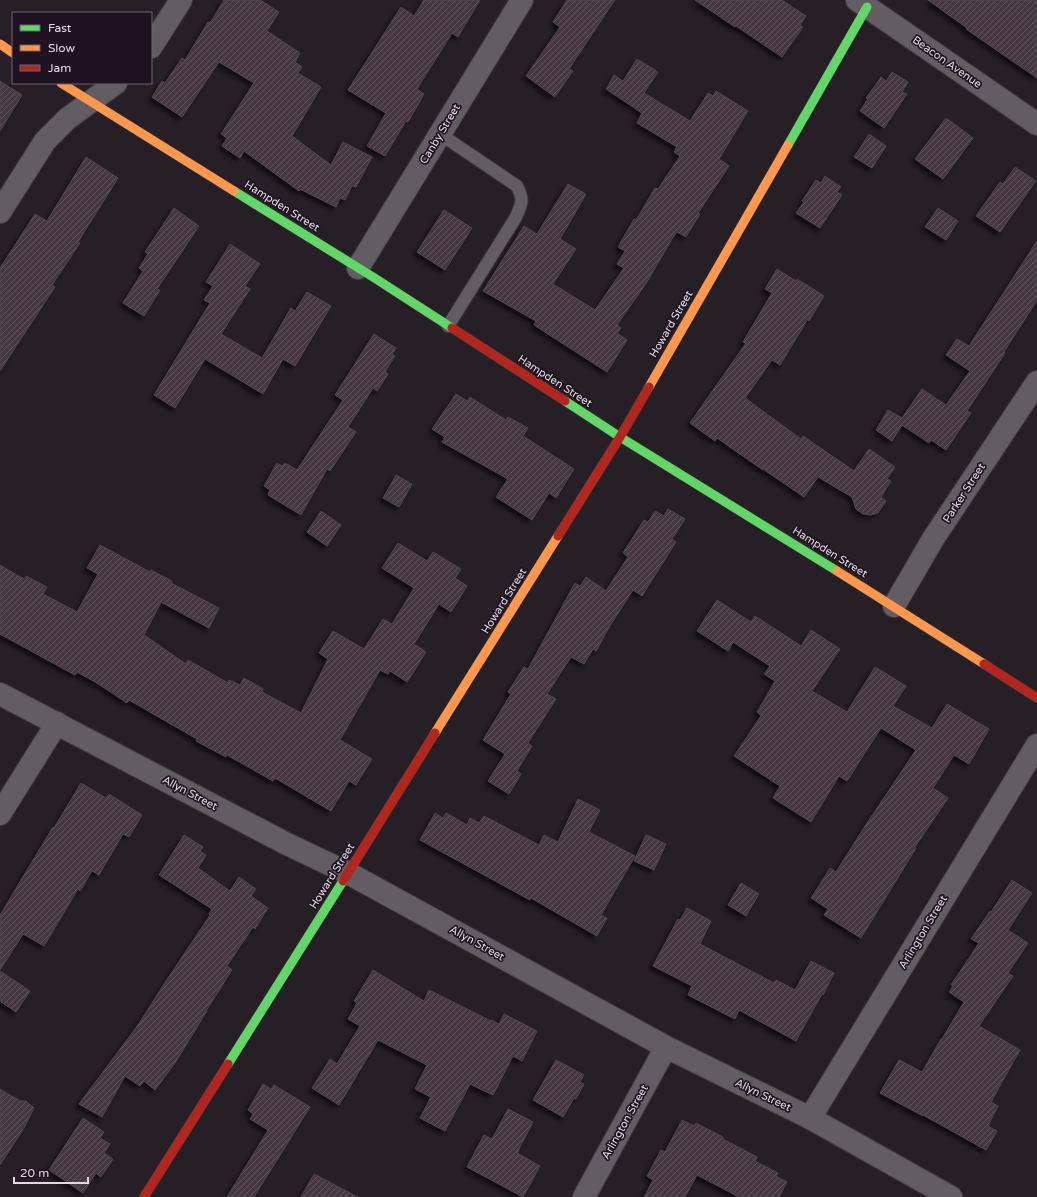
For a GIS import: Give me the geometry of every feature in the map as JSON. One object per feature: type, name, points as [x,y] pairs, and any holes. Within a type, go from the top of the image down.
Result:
[{"type":"street","points":[[152,45],[181,0]]},
{"type":"street","name":"Canby Street","points":[[358,268],[522,0]]},
{"type":"street","name":"Beacon Avenue","points":[[862,3],[1037,124]]},
{"type":"street","name":"Howard Street","points":[[144,1197],[620,437],[862,3]]},
{"type":"street","points":[[0,44],[12,52]]},
{"type":"street","name":"Hampden Street","points":[[63,84],[358,268],[620,437],[894,606],[1037,698]]},
{"type":"street","points":[[0,212],[45,141],[66,119],[115,84]]},
{"type":"street","name":"Parker Street","points":[[894,606],[933,540],[1037,382]]},
{"type":"street","name":"Allyn Street","points":[[0,694],[287,844],[348,873],[666,1047],[810,1118],[951,1197]]},
{"type":"street","points":[[0,814],[57,723]]},
{"type":"street","name":"Arlington Street","points":[[810,1118],[1037,745]]},
{"type":"street","name":"Arlington Street","points":[[584,1197],[666,1047]]},
{"type":"lane","points":[[440,134],[517,186],[522,196],[521,204],[516,217],[448,326]]},
{"type":"building","points":[[224,0],[260,0],[279,12],[267,31],[300,53],[295,62],[302,67],[298,73],[321,87],[292,136],[331,165],[343,142],[372,157],[356,187],[352,186],[345,200],[340,198],[336,207],[300,189],[299,191],[244,151],[240,158],[222,146],[227,138],[221,134],[254,83],[219,62],[182,117],[152,97],[162,81],[165,83],[182,58],[185,60],[208,22],[210,23]]},
{"type":"building","points":[[424,0],[480,0],[458,37],[452,33],[417,89],[424,94],[408,122],[406,121],[385,156],[367,146],[386,113],[348,90],[401,7],[414,16]]},
{"type":"building","points":[[567,0],[615,0],[569,69],[573,71],[555,97],[526,76],[560,27],[553,22]]},
{"type":"building","points":[[695,0],[782,0],[806,16],[800,25],[803,27],[782,57]]},
{"type":"building","points":[[928,0],[1037,0],[1037,78],[966,29],[967,28]]},
{"type":"building","points":[[637,59],[658,72],[644,93],[690,121],[708,93],[713,96],[716,91],[748,111],[719,159],[729,166],[698,213],[700,214],[686,237],[677,232],[675,234],[647,282],[617,325],[621,328],[617,333],[627,340],[607,372],[534,325],[536,321],[483,291],[524,226],[537,234],[568,184],[586,194],[560,239],[576,249],[553,284],[595,310],[624,268],[617,264],[625,251],[618,247],[634,219],[636,220],[655,188],[658,189],[680,156],[674,152],[677,147],[637,123],[642,113],[606,89],[614,75],[623,81]]},
{"type":"building","points":[[892,72],[908,82],[902,92],[907,94],[884,128],[860,111],[868,99],[866,98],[881,77],[886,81]]},
{"type":"building","points":[[0,81],[22,95],[0,131]]},
{"type":"building","points":[[946,118],[973,138],[943,179],[915,159]]},
{"type":"building","points":[[869,134],[886,146],[872,168],[854,157]]},
{"type":"building","points":[[86,157],[118,178],[78,242],[80,243],[52,285],[55,287],[0,371],[0,268],[35,214],[47,221]]},
{"type":"building","points":[[1015,167],[1036,181],[1000,232],[976,216],[1000,182],[1003,184]]},
{"type":"building","points":[[825,176],[841,187],[837,192],[842,195],[820,228],[796,213],[816,180],[821,183]]},
{"type":"building","points":[[174,208],[199,226],[157,289],[160,290],[144,316],[123,303],[143,271],[139,268],[148,254],[145,252]]},
{"type":"building","points":[[938,208],[958,221],[946,240],[925,227]]},
{"type":"building","points":[[444,210],[472,228],[445,270],[417,252]]},
{"type":"building","points":[[1037,241],[1037,300],[1004,352],[1005,353],[967,411],[971,413],[946,450],[931,440],[929,443],[902,425],[892,441],[876,430],[888,410],[902,418],[922,389],[946,405],[970,371],[946,355],[957,339],[969,346]]},
{"type":"building","points":[[230,244],[260,264],[245,286],[250,289],[221,334],[262,358],[291,308],[295,311],[307,292],[331,306],[295,366],[283,359],[263,394],[205,359],[175,408],[154,395],[210,303],[204,300],[213,286],[206,282]]},
{"type":"building","points":[[777,269],[796,281],[797,279],[824,296],[780,365],[772,360],[745,398],[801,439],[803,436],[854,471],[869,449],[895,467],[887,479],[891,481],[881,497],[886,501],[878,513],[870,515],[863,514],[856,509],[852,497],[818,477],[804,497],[717,438],[715,441],[690,423],[746,343],[743,342],[772,293],[765,289]]},
{"type":"building","points":[[374,334],[396,348],[392,354],[395,356],[385,372],[388,374],[377,391],[373,388],[348,427],[356,432],[330,471],[327,469],[301,515],[268,495],[270,490],[264,486],[277,463],[282,466],[285,463],[297,470],[343,400],[335,395]]},
{"type":"building","points":[[456,394],[467,401],[470,397],[506,420],[508,417],[528,428],[523,436],[574,469],[556,498],[549,493],[532,520],[496,497],[508,479],[442,442],[445,437],[432,429]]},
{"type":"building","points":[[396,475],[412,484],[399,507],[383,498]]},
{"type":"building","points":[[668,509],[685,519],[672,539],[676,542],[642,596],[633,590],[596,651],[593,649],[584,664],[571,657],[547,694],[556,699],[528,743],[532,746],[517,771],[521,774],[509,794],[488,781],[505,754],[483,740],[511,694],[508,692],[524,667],[528,669],[575,583],[580,586],[586,577],[606,591],[628,557],[623,553],[644,520],[648,522],[655,511],[664,516]]},
{"type":"building","points":[[321,511],[341,525],[327,546],[307,532]]},
{"type":"building","points":[[398,543],[427,561],[433,552],[461,569],[455,578],[467,586],[451,612],[439,604],[414,644],[426,652],[407,682],[390,671],[388,674],[380,670],[340,740],[372,759],[356,785],[349,781],[331,811],[275,778],[273,781],[227,755],[226,757],[196,741],[197,739],[129,700],[127,703],[77,672],[75,675],[0,634],[0,565],[24,579],[26,576],[47,587],[43,594],[77,612],[98,574],[87,568],[100,545],[150,572],[151,570],[172,581],[171,583],[219,608],[209,628],[161,602],[144,635],[186,664],[188,660],[228,683],[229,680],[240,685],[244,678],[263,689],[262,692],[301,713],[328,659],[319,653],[333,631],[364,649],[383,619],[392,624],[414,588],[382,568]]},
{"type":"building","points":[[717,600],[751,622],[755,616],[801,646],[811,630],[840,649],[812,691],[847,712],[875,667],[906,686],[893,706],[932,728],[947,704],[989,729],[969,764],[954,755],[933,788],[948,798],[915,847],[916,848],[861,938],[824,915],[828,909],[811,898],[830,868],[836,872],[916,750],[881,728],[847,781],[839,776],[811,822],[773,798],[780,786],[734,756],[761,716],[757,712],[775,681],[764,674],[770,666],[733,642],[728,651],[697,631]]},
{"type":"building","points":[[81,783],[106,798],[109,794],[142,815],[129,837],[123,834],[99,875],[92,871],[80,891],[78,889],[44,946],[23,934],[0,970],[0,915]]},
{"type":"building","points":[[578,799],[600,810],[589,832],[635,856],[601,915],[607,918],[597,936],[531,898],[530,900],[420,840],[435,813],[443,818],[446,813],[467,825],[470,818],[479,823],[484,816],[539,845],[544,835],[558,842]]},
{"type":"building","points":[[184,835],[203,847],[200,851],[206,855],[198,868],[230,891],[239,877],[256,889],[251,896],[268,908],[255,929],[253,927],[227,966],[232,970],[175,1063],[155,1090],[144,1081],[140,1086],[125,1076],[102,1117],[79,1104],[138,1025],[210,915],[209,914],[212,909],[159,875]]},
{"type":"building","points":[[646,835],[666,844],[654,870],[634,861]]},
{"type":"building","points":[[1012,880],[1032,893],[1008,930],[1028,943],[1008,973],[1013,976],[979,1026],[1020,1050],[991,1102],[998,1106],[988,1126],[997,1131],[986,1150],[880,1093],[899,1060],[922,1072],[964,1002],[949,992],[953,986],[951,985],[979,943],[971,939]]},
{"type":"building","points":[[741,883],[759,894],[746,916],[728,905]]},
{"type":"building","points":[[687,908],[711,921],[700,944],[774,983],[776,980],[795,990],[811,961],[834,973],[796,1041],[739,1010],[735,1019],[688,995],[692,986],[653,966],[678,919],[680,920]]},
{"type":"building","points":[[373,970],[424,1001],[429,990],[491,1021],[499,1024],[504,1014],[537,1031],[522,1061],[513,1056],[493,1095],[470,1084],[445,1131],[420,1118],[431,1097],[415,1089],[427,1065],[378,1040],[339,1105],[312,1088],[330,1059],[337,1064],[360,1026],[348,1019],[357,1003],[354,1001]]},
{"type":"building","points":[[0,971],[30,991],[16,1012],[0,1001]]},
{"type":"building","points":[[556,1060],[584,1075],[580,1082],[584,1084],[576,1099],[574,1098],[563,1117],[533,1100]]},
{"type":"building","points":[[263,1084],[271,1089],[274,1085],[310,1107],[254,1197],[227,1197],[268,1130],[250,1119],[253,1114],[248,1110]]},
{"type":"building","points":[[0,1089],[20,1101],[26,1101],[34,1108],[24,1128],[0,1165]]},
{"type":"building","points":[[508,1109],[533,1122],[517,1153],[540,1166],[523,1197],[467,1167],[484,1135],[492,1139]]},
{"type":"building","points":[[83,1118],[104,1132],[100,1138],[110,1144],[104,1153],[113,1159],[101,1177],[96,1173],[83,1193],[49,1170]]},
{"type":"building","points":[[682,1120],[694,1126],[696,1123],[723,1137],[723,1139],[757,1157],[755,1161],[778,1173],[776,1176],[787,1182],[779,1197],[739,1197],[697,1175],[685,1197],[644,1197],[653,1180],[647,1176],[661,1150],[665,1152]]},
{"type":"building","points":[[314,1174],[358,1197],[301,1197]]},
{"type":"traffic: fast","points":[[788,145],[867,7]]},
{"type":"traffic: fast","points":[[234,191],[452,328]]},
{"type":"traffic: fast","points":[[565,401],[620,437],[837,571]]},
{"type":"traffic: fast","points":[[228,1064],[343,881]]},
{"type":"traffic: slow","points":[[0,44],[12,52]]},
{"type":"traffic: slow","points":[[63,84],[234,191]]},
{"type":"traffic: slow","points":[[649,387],[788,145]]},
{"type":"traffic: slow","points":[[435,733],[558,536]]},
{"type":"traffic: slow","points":[[837,571],[984,664]]},
{"type":"traffic: jam","points":[[452,328],[565,401]]},
{"type":"traffic: jam","points":[[558,536],[620,437],[649,387]]},
{"type":"traffic: jam","points":[[984,664],[1037,698]]},
{"type":"traffic: jam","points":[[343,881],[435,733]]},
{"type":"traffic: jam","points":[[144,1197],[228,1064]]}]
